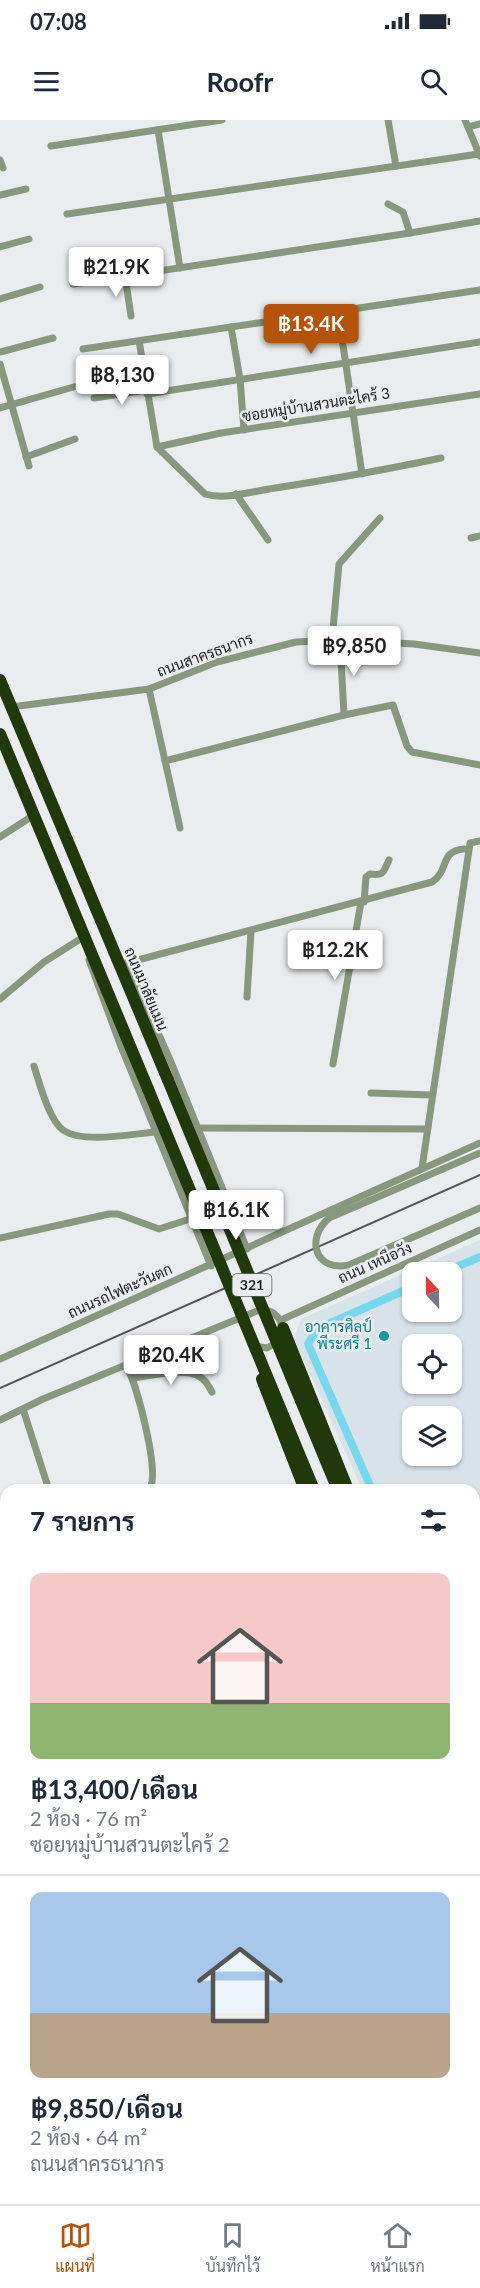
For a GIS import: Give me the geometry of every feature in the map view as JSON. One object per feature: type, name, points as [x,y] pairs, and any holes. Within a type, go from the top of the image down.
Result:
[{"type":"highway","name":"ถนนมาลัยแมน","points":[[0,680],[123,964],[168,1080],[336,1484]]},
{"type":"highway","name":"321","points":[[0,734],[3,749],[34,815],[312,1484]]},
{"type":"highway","points":[[238,1318],[303,1484]]},
{"type":"highway","points":[[282,1324],[346,1484]]},
{"type":"street","points":[[51,146],[222,120]]},
{"type":"street","points":[[388,120],[396,166]]},
{"type":"street","points":[[67,214],[480,155],[466,124],[480,124]]},
{"type":"street","points":[[158,130],[180,268]]},
{"type":"street","points":[[0,160],[3,168]]},
{"type":"street","points":[[0,195],[26,189]]},
{"type":"street","points":[[388,204],[404,212],[410,233]]},
{"type":"street","points":[[73,284],[480,221]]},
{"type":"street","points":[[0,247],[29,239]]},
{"type":"street","points":[[125,276],[131,316]]},
{"type":"street","points":[[0,299],[40,287]]},
{"type":"street","points":[[83,349],[480,290]]},
{"type":"street","points":[[338,311],[362,474]]},
{"type":"street","points":[[231,327],[240,379],[244,430]]},
{"type":"street","points":[[0,352],[53,338]]},
{"type":"street","points":[[139,341],[156,447],[205,494],[211,496],[236,494],[362,474],[441,458]]},
{"type":"street","points":[[94,398],[240,379],[480,342]]},
{"type":"street","points":[[0,364],[29,466]]},
{"type":"street","points":[[0,408],[77,386]]},
{"type":"street","name":"ซอยหมู่บ้านสวนตะไคร้ 3","points":[[156,447],[244,430],[480,394]]},
{"type":"street","points":[[26,457],[75,439]]},
{"type":"street","points":[[236,494],[268,540]]},
{"type":"street","points":[[344,715],[336,640],[339,564],[380,518]]},
{"type":"street","points":[[471,538],[480,537]]},
{"type":"street","name":"ถนนสาครธนากร","points":[[11,707],[149,689],[217,662],[296,642],[336,640],[418,644],[480,653]]},
{"type":"street","points":[[149,689],[180,828]]},
{"type":"street","points":[[165,761],[344,715],[393,705],[407,746],[412,752],[480,765]]},
{"type":"street","points":[[0,837],[34,815]]},
{"type":"street","points":[[422,1168],[470,843],[480,841]]},
{"type":"street","points":[[247,1250],[198,1128],[123,964],[432,882],[442,872],[447,855],[464,849]]},
{"type":"street","points":[[333,1064],[366,877],[370,874],[378,876],[382,874],[389,860]]},
{"type":"street","points":[[247,997],[251,931]]},
{"type":"street","points":[[0,999],[44,962],[86,940],[87,954],[95,979],[190,1219],[211,1266]]},
{"type":"street","points":[[34,1066],[46,1102],[57,1123],[65,1131],[88,1137],[155,1131]]},
{"type":"street","points":[[371,1093],[432,1095]]},
{"type":"street","points":[[198,1128],[427,1129]]},
{"type":"street","name":"ถนนรถไฟตะวันตก","points":[[0,1359],[247,1250],[480,1143]]},
{"type":"street","points":[[480,1153],[329,1218],[317,1233],[318,1254],[326,1263],[349,1265],[480,1208]]},
{"type":"street","points":[[194,1226],[200,1218],[218,1211],[233,1213]]},
{"type":"street","points":[[0,1238],[109,1214],[118,1214],[159,1228],[190,1219]]},
{"type":"street","name":"ถนน เหนือวัง","points":[[282,1324],[480,1230]]},
{"type":"street","name":"321","points":[[238,1318],[257,1311],[270,1311],[282,1324]]},
{"type":"street","points":[[0,1420],[238,1318]]},
{"type":"street","points":[[249,1344],[262,1349],[272,1346],[280,1339],[282,1324]]},
{"type":"street","points":[[126,1365],[133,1378],[154,1474],[152,1484]]},
{"type":"street","points":[[133,1378],[164,1374],[191,1374],[203,1379],[212,1392]]},
{"type":"street","points":[[23,1409],[47,1484]]},
{"type":"shaded area","points":[[480,1240],[480,1484],[360,1484],[294,1339],[301,1319],[402,1274],[402,1322],[462,1322],[462,1262],[430,1262]]},
{"type":"waterway","points":[[462,1265],[480,1257]]},
{"type":"waterway","points":[[369,1484],[308,1344],[317,1329],[402,1291]]},
{"type":"railway","points":[[0,1388],[480,1175]]},
{"type":"place","name":"อาคารศิลป์ พีระศรี 1","points":[[384,1336]]}]
